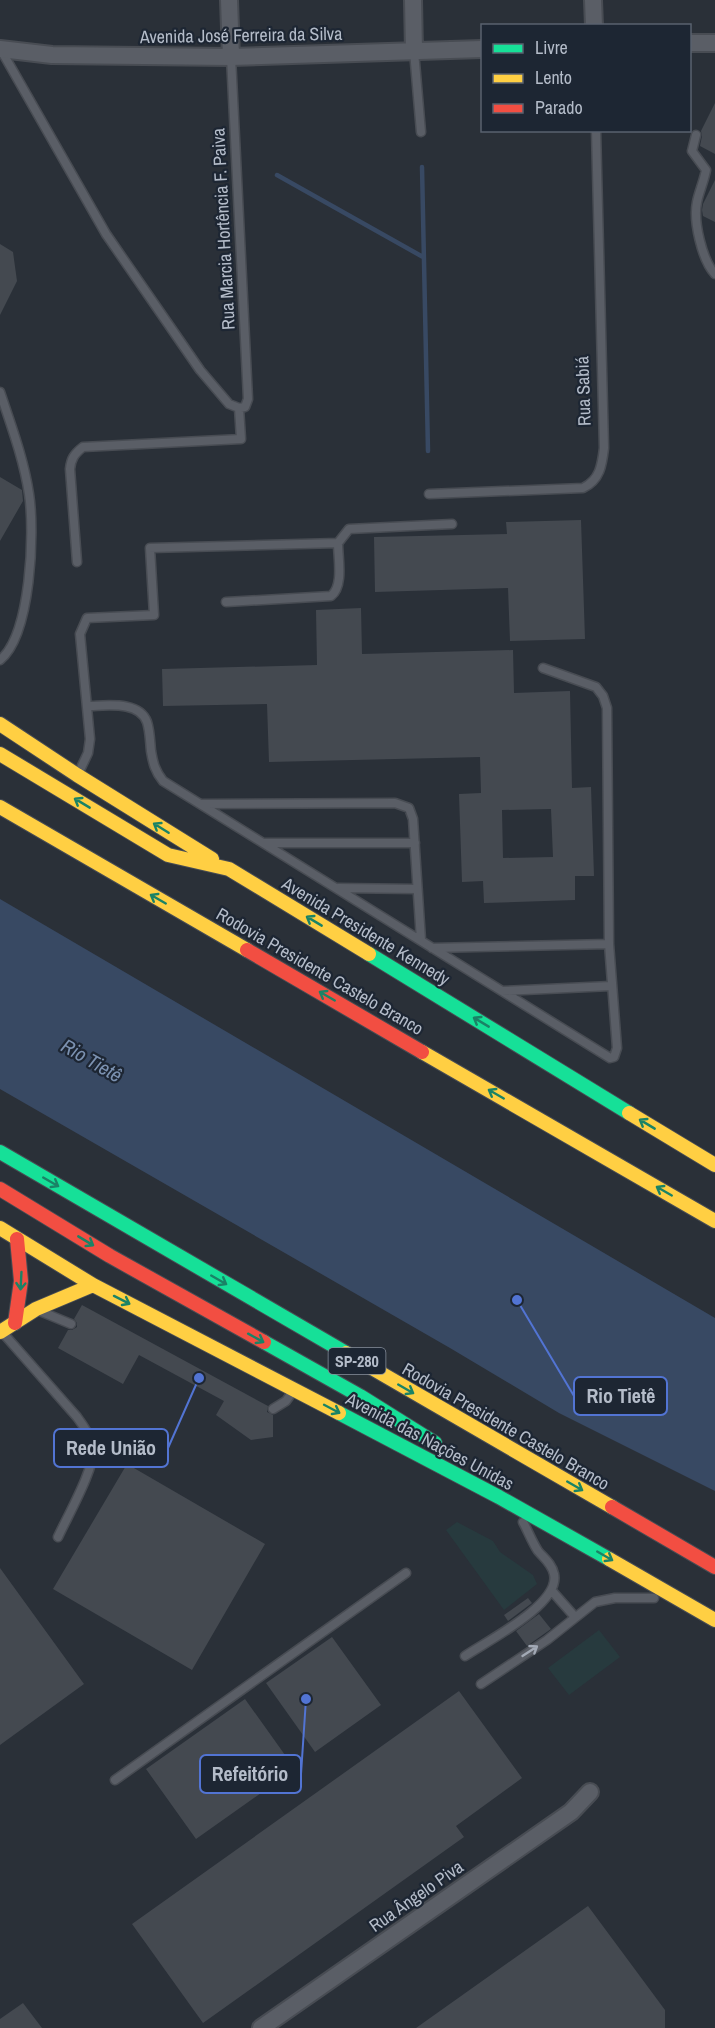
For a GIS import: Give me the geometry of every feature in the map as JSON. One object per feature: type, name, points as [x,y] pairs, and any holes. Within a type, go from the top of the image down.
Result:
[{"type":"main road","name":"Avenida Presidente Kennedy","points":[[0,724],[77,775],[229,869],[715,1165]]},
{"type":"main road","points":[[0,754],[168,855],[229,869]]},
{"type":"main road","name":"Rodovia Presidente Castelo Branco","points":[[0,807],[715,1221]]},
{"type":"main road","name":"Rodovia Presidente Castelo Branco","points":[[0,1152],[715,1567]]},
{"type":"main road","points":[[0,1190],[110,1256],[369,1402],[446,1453],[499,1497]]},
{"type":"main road","name":"Avenida das Nações Unidas","points":[[0,1228],[93,1285],[515,1505],[715,1620]]},
{"type":"main road","points":[[15,1323],[21,1292],[22,1270],[17,1239]]},
{"type":"main road","points":[[1,1332],[36,1309],[93,1285]]},
{"type":"street","points":[[229,0],[231,57]]},
{"type":"street","points":[[413,0],[414,51]]},
{"type":"street","points":[[593,0],[594,24]]},
{"type":"street","points":[[691,43],[715,43]]},
{"type":"street","name":"Avenida José Ferreira da Silva","points":[[1,50],[52,55],[231,57],[481,49]]},
{"type":"street","name":"Rua Ângelo Piva","points":[[261,2028],[571,1812],[590,1791]]},
{"type":"lane","points":[[1,50],[106,234],[200,370],[229,404],[239,408],[241,439],[83,447],[76,453],[71,460],[70,470],[77,561]]},
{"type":"lane","points":[[414,51],[421,132]]},
{"type":"lane","name":"Rua Marcia Hortência F. Paiva","points":[[231,57],[249,399],[245,407],[239,408]]},
{"type":"lane","name":"Rua Sabiá","points":[[429,494],[583,488],[595,481],[600,471],[604,441],[596,132]]},
{"type":"lane","points":[[696,135],[692,151],[706,170],[696,204],[696,216],[708,266],[715,274]]},
{"type":"lane","points":[[0,392],[29,491],[32,525],[26,596],[21,621],[9,653],[0,660]]},
{"type":"lane","points":[[226,602],[335,594],[338,582],[338,543],[349,529],[452,524]]},
{"type":"lane","points":[[77,775],[90,748],[79,640],[82,628],[87,618],[154,615],[150,548],[338,543]]},
{"type":"lane","points":[[87,706],[115,706],[132,708],[140,712],[147,721],[153,766],[163,781],[610,1058],[614,1057],[617,1048],[609,944],[607,708],[603,696],[596,687],[543,668]]},
{"type":"lane","points":[[201,804],[395,803],[408,808],[413,819],[421,940]]},
{"type":"lane","points":[[264,843],[415,843]]},
{"type":"lane","points":[[338,888],[417,889]]},
{"type":"lane","points":[[432,948],[609,944]]},
{"type":"lane","points":[[502,991],[612,986]]},
{"type":"lane","points":[[36,1309],[71,1324]]},
{"type":"lane","points":[[1,1332],[77,1417],[87,1431],[93,1447],[93,1462],[58,1537]]},
{"type":"lane","points":[[273,1409],[286,1401],[294,1390]]},
{"type":"lane","points":[[465,1656],[528,1616],[555,1587],[554,1572],[537,1550],[515,1505]]},
{"type":"lane","points":[[115,1780],[406,1573]]},
{"type":"lane","points":[[552,1592],[575,1617]]},
{"type":"lane","points":[[481,1684],[547,1640],[595,1602],[605,1598],[678,1599]]},
{"type":"green space","points":[[457,1522],[493,1541],[500,1552],[533,1575],[537,1584],[504,1610],[446,1530]]},
{"type":"green space","points":[[599,1630],[620,1657],[569,1695],[548,1668]]},
{"type":"water","points":[[0,899],[715,1318],[715,1491],[559,1413],[0,1089]]},
{"type":"building","points":[[715,103],[715,154],[700,146],[701,131]]},
{"type":"building","points":[[715,180],[715,222],[703,216],[702,210]]},
{"type":"building","points":[[0,244],[13,252],[17,281],[0,315]]},
{"type":"building","points":[[0,477],[22,490],[23,501],[0,541]]},
{"type":"building","points":[[581,520],[585,639],[510,641],[508,588],[375,592],[374,537],[507,534],[506,522]]},
{"type":"building","points":[[361,608],[362,654],[513,650],[514,693],[570,691],[572,788],[591,787],[594,876],[575,876],[575,900],[484,903],[483,881],[462,882],[459,794],[481,793],[480,757],[269,762],[267,704],[163,706],[162,669],[317,665],[316,610]],"holes":[[[551,809],[553,857],[503,858],[502,810]]]},
{"type":"building","points":[[82,1305],[268,1406],[267,1412],[273,1415],[273,1437],[251,1440],[216,1415],[224,1401],[139,1355],[123,1384],[58,1348],[68,1330],[77,1327],[74,1319]]},
{"type":"building","points":[[127,1464],[265,1544],[192,1670],[53,1589]]},
{"type":"building","points":[[0,1568],[84,1684],[0,1745]]},
{"type":"building","points":[[528,1598],[532,1603],[508,1621],[504,1615]]},
{"type":"building","points":[[539,1614],[551,1629],[527,1646],[516,1631]]},
{"type":"building","points":[[332,1637],[381,1705],[315,1752],[266,1683]]},
{"type":"building","points":[[459,1691],[522,1778],[456,1826],[464,1837],[203,2023],[132,1924]]},
{"type":"building","points":[[245,1699],[295,1769],[196,1839],[146,1769]]},
{"type":"building","points":[[588,1906],[665,2010],[665,2028],[416,2028]]},
{"type":"building","points":[[23,2003],[42,2028],[0,2028],[0,2019]]},
{"type":"waterway","points":[[422,167],[428,451]]},
{"type":"waterway","points":[[277,175],[423,257]]},
{"type":"traffic: fast","points":[[369,954],[629,1113]]},
{"type":"traffic: fast","points":[[0,1152],[346,1353]]},
{"type":"traffic: fast","points":[[264,1342],[360,1396],[435,1443]]},
{"type":"traffic: fast","points":[[339,1413],[499,1497],[609,1559]]},
{"type":"traffic: slow","points":[[0,724],[212,859]]},
{"type":"traffic: slow","points":[[0,754],[168,855],[229,869],[369,954]]},
{"type":"traffic: slow","points":[[0,807],[247,950]]},
{"type":"traffic: slow","points":[[422,1052],[715,1221]]},
{"type":"traffic: slow","points":[[629,1113],[715,1165]]},
{"type":"traffic: slow","points":[[0,1228],[93,1285],[339,1413]]},
{"type":"traffic: slow","points":[[0,1332],[36,1309],[93,1285]]},
{"type":"traffic: slow","points":[[346,1353],[612,1507]]},
{"type":"traffic: slow","points":[[609,1559],[715,1620]]},
{"type":"traffic: jam","points":[[247,950],[422,1052]]},
{"type":"traffic: jam","points":[[0,1189],[110,1256],[264,1342]]},
{"type":"traffic: jam","points":[[15,1323],[21,1281],[17,1239]]},
{"type":"traffic: jam","points":[[612,1507],[715,1567]]},
{"type":"place","name":"Rio Tietê","points":[[517,1300]]},
{"type":"place","name":"Rede União","points":[[199,1378]]},
{"type":"place","name":"Refeitório","points":[[306,1699]]}]
